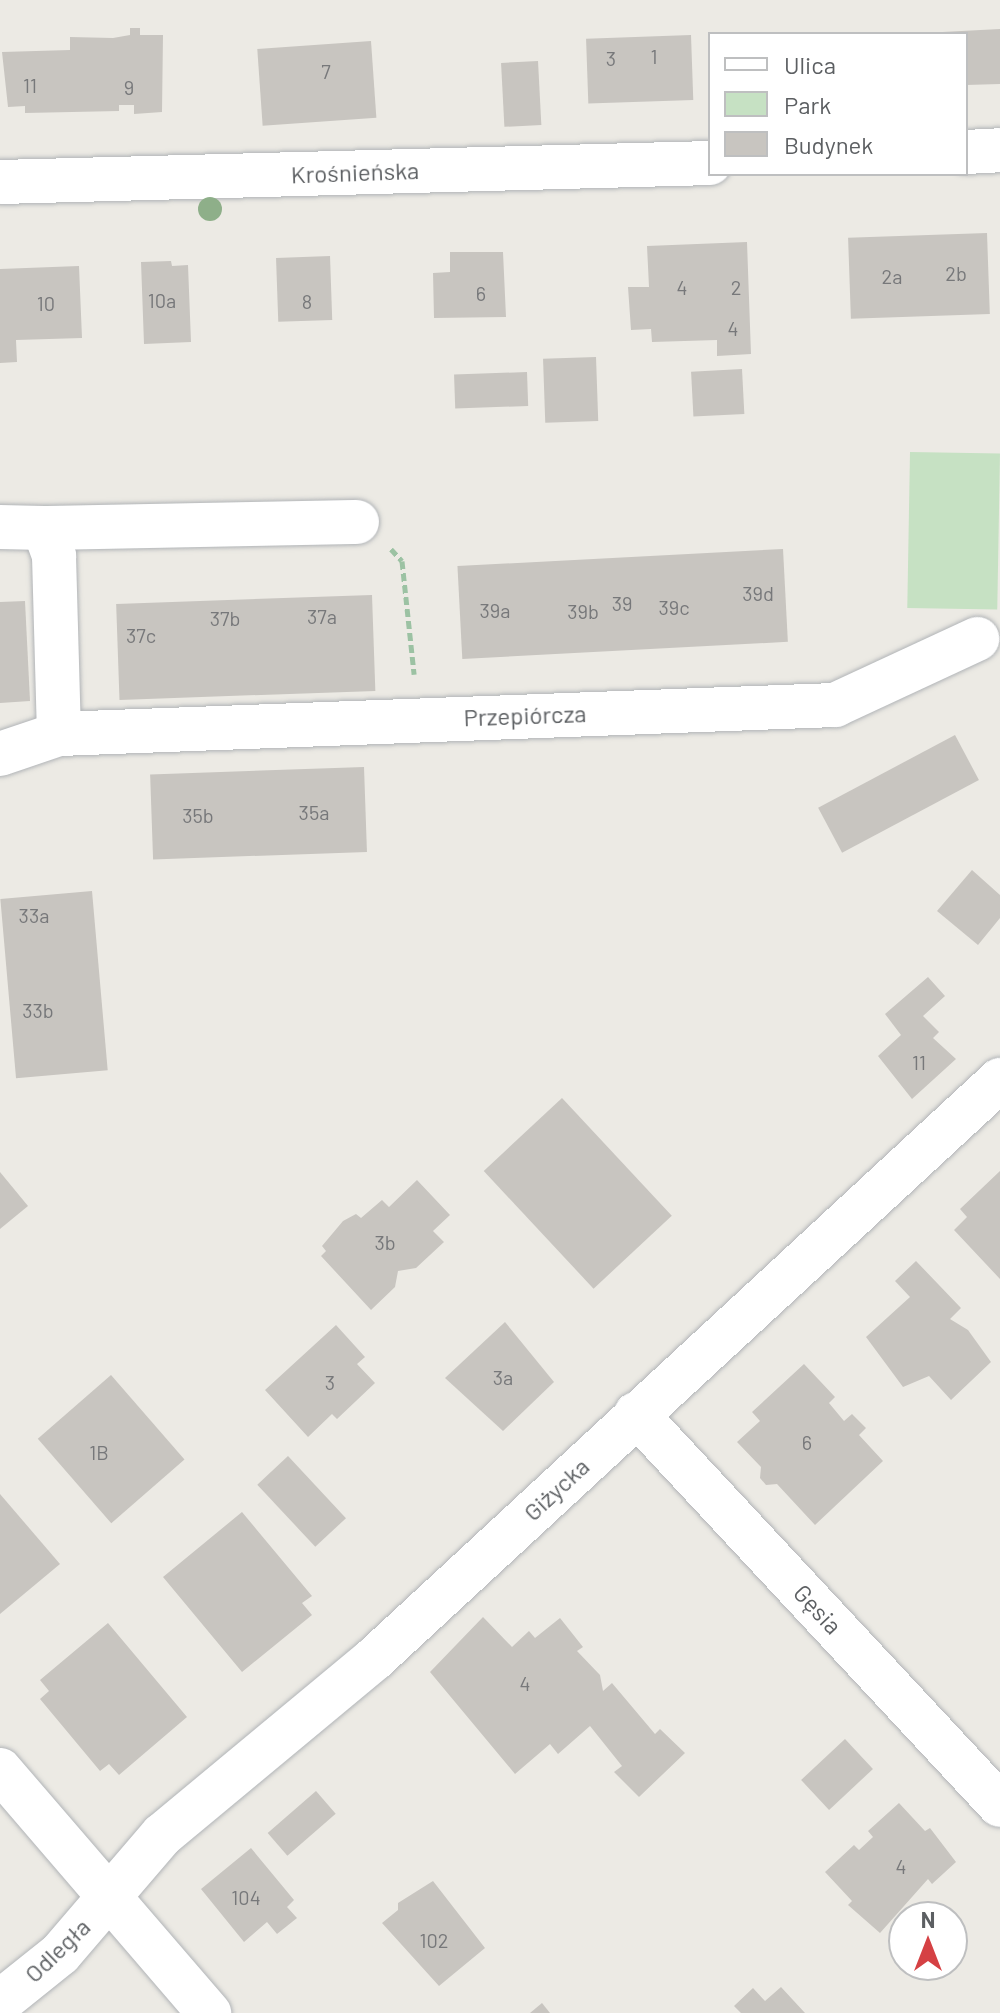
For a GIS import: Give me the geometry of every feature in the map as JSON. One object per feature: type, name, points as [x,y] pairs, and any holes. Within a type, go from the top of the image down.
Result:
[{"type":"street","points":[[968,152],[1000,150]]},
{"type":"street","name":"Krośnieńska","points":[[0,182],[708,163]]},
{"type":"street","points":[[0,527],[357,522]]},
{"type":"street","points":[[44,528],[54,556],[59,734]]},
{"type":"street","name":"Przepiórcza","points":[[0,754],[59,734],[835,705],[977,639]]},
{"type":"street","name":"Giżycka","points":[[111,1894],[162,1835],[374,1659],[1000,1080]]},
{"type":"street","name":"Gęsia","points":[[636,1414],[1000,1805]]},
{"type":"street","points":[[0,1770],[111,1894],[209,2013]]},
{"type":"street","name":"Odległa","points":[[0,2002],[60,1954],[111,1894]]},
{"type":"green space","points":[[910,452],[1000,454],[997,610],[907,608]]},
{"type":"building","points":[[130,28],[140,28],[140,35],[163,35],[162,112],[134,114],[134,105],[119,105],[119,111],[25,113],[25,106],[8,107],[2,52],[70,50],[70,37],[113,38],[130,35]]},
{"type":"building","points":[[1000,29],[1000,84],[968,85],[968,32],[942,32]]},
{"type":"building","points":[[691,35],[693,100],[588,104],[586,39]]},
{"type":"building","points":[[371,41],[376,118],[263,126],[257,49]]},
{"type":"building","points":[[538,61],[541,125],[504,127],[501,63]]},
{"type":"building","points":[[987,233],[990,314],[851,319],[848,238]]},
{"type":"building","points":[[747,242],[751,354],[717,356],[717,340],[652,342],[651,329],[631,330],[628,287],[649,287],[647,246]]},
{"type":"building","points":[[450,252],[503,252],[506,317],[434,318],[433,273],[450,272]]},
{"type":"building","points":[[330,256],[332,320],[278,322],[276,258]]},
{"type":"building","points":[[171,261],[172,266],[188,265],[191,342],[144,344],[141,262]]},
{"type":"building","points":[[79,266],[82,338],[16,340],[17,362],[0,363],[0,269]]},
{"type":"building","points":[[596,357],[598,421],[545,423],[543,359]]},
{"type":"building","points":[[742,369],[744,414],[693,417],[691,372]]},
{"type":"building","points":[[527,372],[528,406],[455,409],[454,375]]},
{"type":"building","points":[[783,549],[788,642],[462,659],[457,566]]},
{"type":"building","points":[[372,595],[375,691],[120,700],[116,604]]},
{"type":"building","points":[[25,601],[30,701],[0,703],[0,602]]},
{"type":"building","points":[[955,735],[979,780],[842,853],[818,808]]},
{"type":"building","points":[[364,767],[367,852],[153,859],[150,774]]},
{"type":"building","points":[[972,870],[1000,895],[1000,918],[978,945],[937,911]]},
{"type":"building","points":[[92,891],[108,1070],[16,1078],[0,899]]},
{"type":"building","points":[[928,977],[945,996],[923,1016],[939,1032],[933,1038],[956,1059],[912,1099],[878,1056],[901,1035],[885,1014]]},
{"type":"building","points":[[562,1098],[672,1216],[594,1289],[484,1171]]},
{"type":"building","points":[[1000,1171],[1000,1279],[954,1230],[967,1217],[960,1209]]},
{"type":"building","points":[[0,1172],[28,1206],[0,1229]]},
{"type":"building","points":[[417,1180],[450,1215],[433,1231],[444,1242],[416,1268],[398,1271],[395,1287],[371,1310],[321,1256],[326,1251],[322,1246],[343,1221],[356,1214],[361,1218],[382,1200],[389,1207]]},
{"type":"building","points":[[916,1261],[961,1308],[950,1319],[968,1330],[991,1362],[951,1400],[929,1376],[903,1387],[866,1337],[910,1297],[895,1281]]},
{"type":"building","points":[[505,1322],[554,1382],[503,1431],[445,1378]]},
{"type":"building","points":[[336,1325],[365,1357],[357,1364],[375,1383],[337,1419],[332,1414],[308,1437],[265,1390]]},
{"type":"building","points":[[804,1364],[835,1397],[829,1403],[844,1421],[852,1414],[866,1428],[859,1435],[883,1461],[815,1525],[777,1484],[766,1485],[760,1478],[761,1467],[737,1442],[760,1421],[752,1412]]},
{"type":"building","points":[[111,1375],[184,1460],[111,1523],[38,1439]]},
{"type":"building","points":[[288,1456],[346,1518],[315,1547],[257,1485]]},
{"type":"building","points":[[0,1494],[60,1564],[0,1614]]},
{"type":"building","points":[[242,1512],[312,1596],[302,1603],[312,1615],[242,1672],[163,1577]]},
{"type":"building","points":[[483,1617],[512,1647],[529,1631],[535,1638],[560,1618],[583,1647],[577,1651],[600,1675],[603,1691],[612,1683],[655,1734],[660,1729],[685,1753],[639,1797],[614,1772],[622,1766],[590,1726],[558,1754],[550,1744],[515,1774],[430,1672]]},
{"type":"building","points":[[108,1623],[187,1717],[119,1775],[109,1764],[100,1771],[40,1699],[49,1691],[40,1680]]},
{"type":"building","points":[[845,1739],[873,1769],[829,1810],[801,1780]]},
{"type":"building","points":[[316,1791],[336,1814],[287,1856],[268,1833]]},
{"type":"building","points":[[899,1803],[925,1831],[930,1828],[956,1862],[932,1884],[928,1879],[908,1901],[888,1901],[888,1924],[880,1933],[848,1905],[852,1901],[825,1872],[854,1845],[859,1850],[873,1837],[868,1831]]},
{"type":"building","points":[[251,1848],[294,1900],[287,1907],[297,1918],[277,1934],[267,1922],[244,1942],[201,1889]]},
{"type":"building","points":[[433,1881],[485,1948],[439,1986],[382,1923],[398,1910],[398,1903]]},
{"type":"building","points":[[781,1987],[805,2013],[741,2013],[734,2006],[753,1988],[765,2001]]},
{"type":"building","points":[[542,2003],[550,2013],[530,2013]]}]
